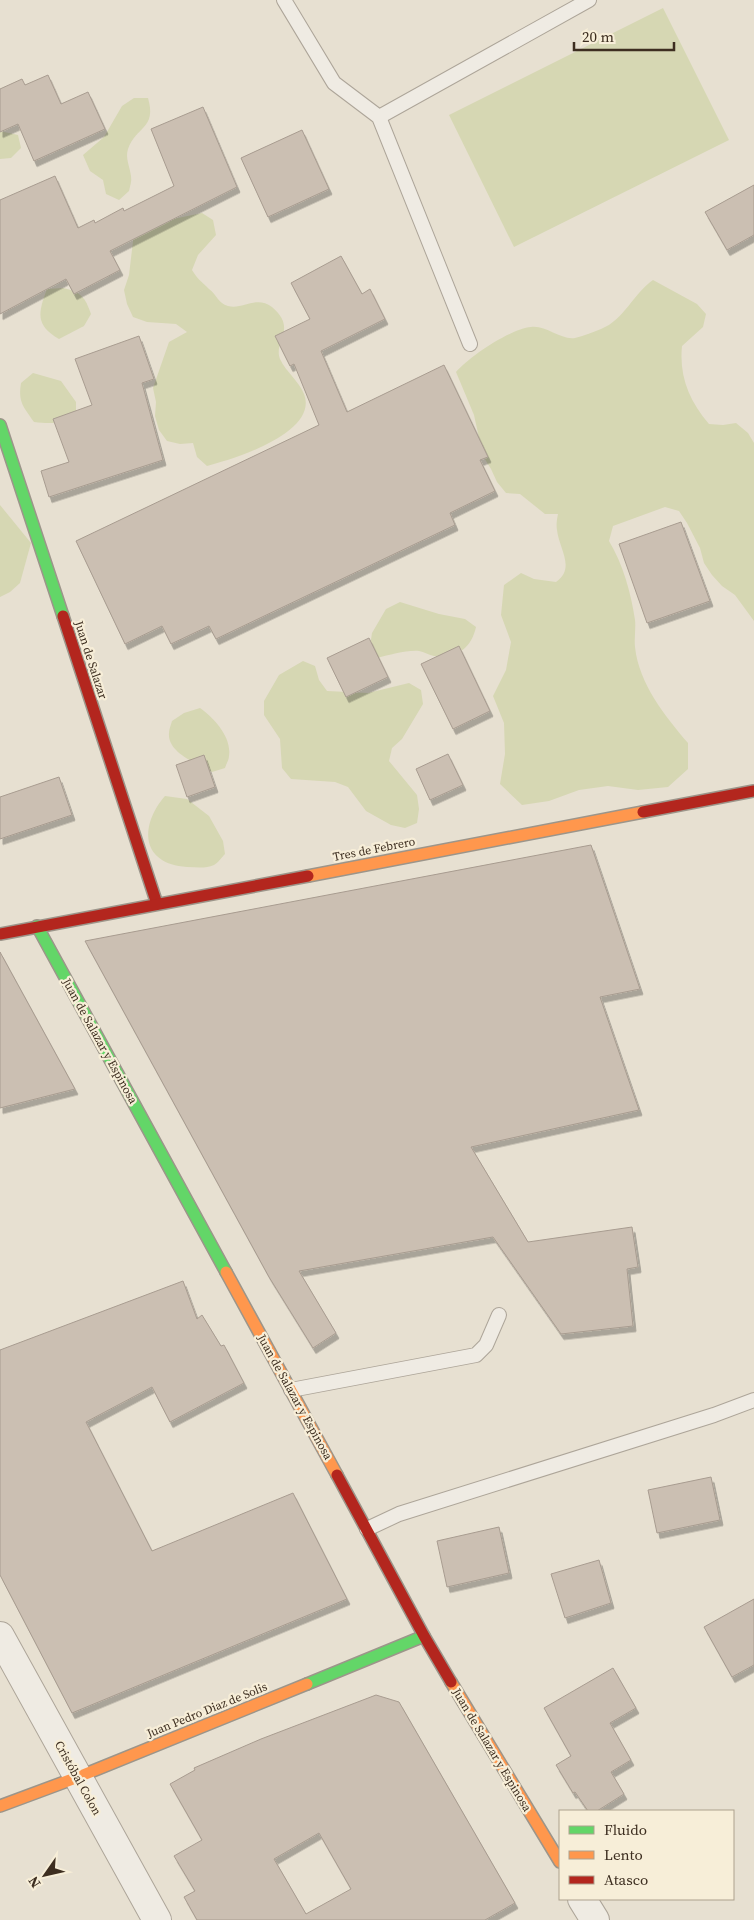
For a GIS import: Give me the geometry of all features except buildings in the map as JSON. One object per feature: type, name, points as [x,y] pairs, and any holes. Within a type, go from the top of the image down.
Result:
[{"type":"street","name":"Juan de Salazar","points":[[0,425],[157,904]]},
{"type":"street","name":"Tres de Febrero","points":[[0,934],[754,791]]},
{"type":"street","name":"Juan de Salazar y Espinosa","points":[[37,926],[367,1528],[424,1636],[559,1860]]},
{"type":"street","name":"Cristóbal Colon","points":[[0,1636],[157,1920]]},
{"type":"street","name":"Juan Pedro Diaz de Solis","points":[[0,1806],[78,1777],[424,1636]]},
{"type":"street","points":[[583,1900],[595,1920]]},
{"type":"lane","points":[[284,0],[334,83],[379,117],[470,344]]},
{"type":"lane","points":[[379,117],[589,0]]},
{"type":"lane","points":[[291,1390],[476,1355],[486,1345],[499,1315]]},
{"type":"lane","points":[[367,1528],[398,1514],[714,1415],[754,1400]]},
{"type":"green space","points":[[663,8],[729,140],[514,247],[449,115]]},
{"type":"green space","points":[[134,98],[148,98],[150,116],[148,122],[132,141],[128,149],[127,156],[131,184],[129,191],[119,200],[106,194],[103,180],[90,171],[83,155],[104,137],[122,106]]},
{"type":"green space","points":[[0,131],[18,135],[21,148],[11,158],[0,159]]},
{"type":"green space","points":[[202,213],[213,220],[216,235],[198,255],[192,270],[225,305],[234,307],[260,302],[272,307],[280,315],[284,328],[279,346],[280,359],[302,389],[305,408],[299,421],[287,432],[271,442],[236,457],[207,466],[197,457],[193,443],[180,444],[167,441],[159,430],[155,416],[156,402],[153,388],[169,342],[187,332],[176,324],[147,322],[133,317],[127,304],[124,290],[129,275],[134,233],[173,219]]},
{"type":"green space","points":[[653,280],[697,304],[706,314],[703,327],[682,346],[681,357],[684,378],[696,406],[709,424],[723,425],[736,423],[748,433],[754,443],[754,621],[735,595],[722,586],[712,575],[704,563],[700,548],[679,511],[665,507],[613,526],[609,541],[626,579],[631,600],[635,620],[637,661],[654,699],[688,743],[688,769],[668,787],[638,790],[608,786],[579,790],[549,801],[522,805],[500,784],[505,754],[504,723],[493,696],[506,670],[511,642],[501,615],[504,585],[521,573],[534,579],[556,582],[562,577],[566,564],[558,537],[558,514],[545,514],[520,494],[506,493],[497,482],[483,456],[474,415],[456,372],[471,358],[491,344],[522,329],[537,327],[564,337],[575,338],[601,329],[616,320]]},
{"type":"green space","points":[[63,288],[74,291],[81,296],[87,303],[91,314],[84,326],[59,339],[51,334],[42,323],[41,312],[47,289]]},
{"type":"green space","points":[[33,373],[61,381],[76,402],[76,415],[56,423],[34,422],[24,408],[20,395],[21,383]]},
{"type":"green space","points":[[0,505],[31,543],[20,583],[10,592],[0,597]]},
{"type":"green space","points":[[400,602],[439,614],[465,619],[476,627],[474,635],[467,646],[456,654],[434,656],[421,651],[414,651],[377,658],[370,646],[372,633],[386,609]]},
{"type":"green space","points":[[303,661],[315,666],[319,680],[327,691],[368,693],[409,683],[421,690],[423,704],[402,739],[392,748],[389,761],[417,795],[419,809],[417,823],[405,828],[391,825],[366,811],[348,787],[335,782],[291,779],[282,768],[280,739],[264,715],[264,701],[279,675]]},
{"type":"green space","points":[[200,708],[221,729],[228,742],[229,758],[225,768],[212,772],[184,757],[170,740],[169,731],[172,721],[184,713]]},
{"type":"green space","points":[[165,796],[187,799],[209,816],[223,841],[225,854],[215,864],[200,868],[172,864],[160,859],[153,851],[149,842],[148,831],[151,819]]},
{"type":"traffic: fast","points":[[0,425],[63,616]]},
{"type":"traffic: fast","points":[[37,926],[226,1272]]},
{"type":"traffic: fast","points":[[307,1684],[424,1636]]},
{"type":"traffic: slow","points":[[308,876],[643,812]]},
{"type":"traffic: slow","points":[[226,1272],[337,1475]]},
{"type":"traffic: slow","points":[[451,1682],[559,1860]]},
{"type":"traffic: slow","points":[[0,1806],[78,1777],[307,1684]]},
{"type":"traffic: jam","points":[[63,616],[157,904]]},
{"type":"traffic: jam","points":[[643,812],[754,791]]},
{"type":"traffic: jam","points":[[0,934],[308,876]]},
{"type":"traffic: jam","points":[[337,1475],[451,1682]]}]
